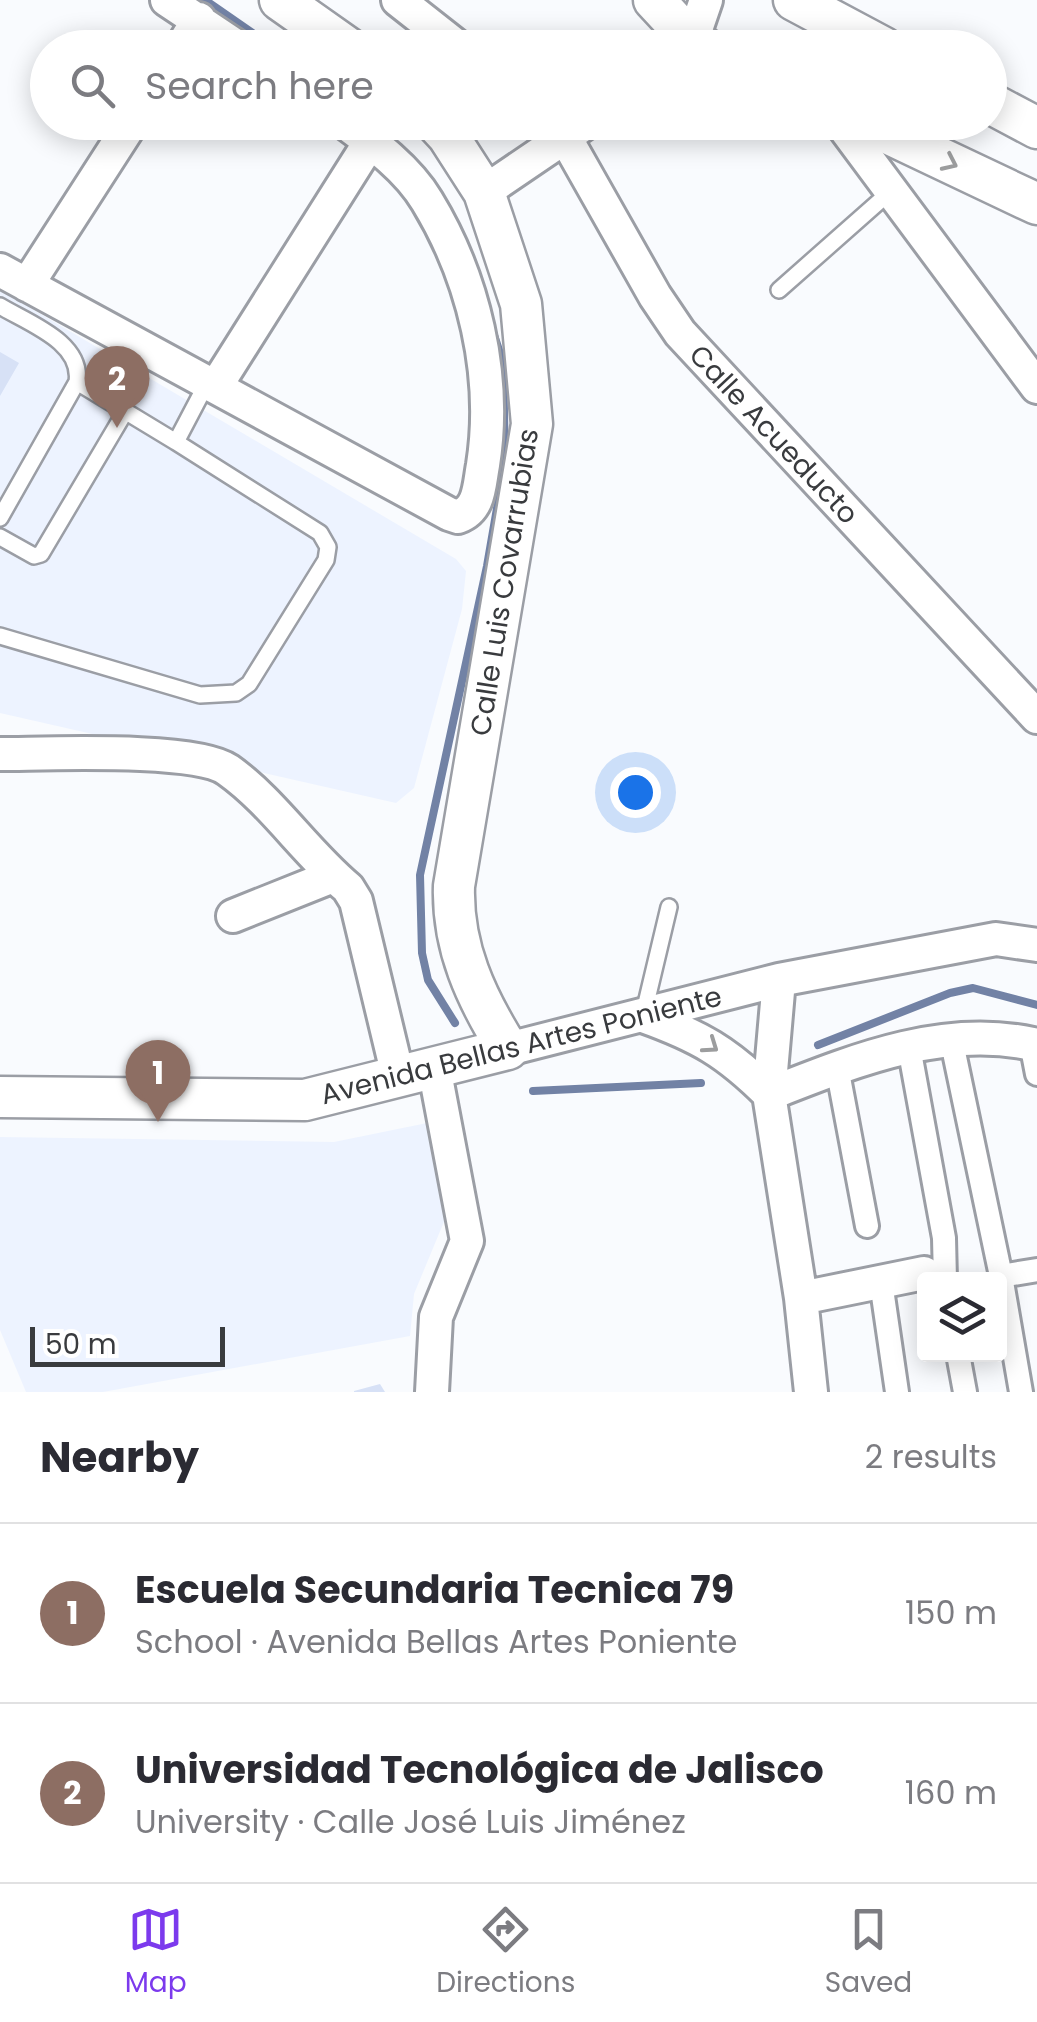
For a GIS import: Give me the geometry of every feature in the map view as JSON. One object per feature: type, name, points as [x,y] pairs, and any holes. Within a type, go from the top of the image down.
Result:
[{"type":"street","points":[[167,0],[214,30]]},
{"type":"street","points":[[280,0],[322,30]]},
{"type":"street","points":[[398,0],[436,30]]},
{"type":"street","points":[[654,0],[681,30]]},
{"type":"street","points":[[698,30],[706,0]]},
{"type":"street","points":[[794,0],[850,30]]},
{"type":"street","points":[[192,30],[199,19]]},
{"type":"street","points":[[1007,112],[1037,128]]},
{"type":"street","points":[[118,140],[13,278],[458,517],[467,514],[478,495],[488,434],[487,377],[450,242],[426,198],[377,140]]},
{"type":"street","points":[[212,383],[361,140]]},
{"type":"street","name":"Calle Luis Covarrubias","points":[[451,140],[484,192],[520,304],[532,424],[454,886],[453,918],[470,981],[508,1049]]},
{"type":"street","points":[[484,192],[550,140]]},
{"type":"street","name":"Calle Acueducto","points":[[574,140],[655,296],[680,334],[1037,716]]},
{"type":"street","points":[[853,140],[1037,388]]},
{"type":"street","points":[[902,140],[1037,204]]},
{"type":"street","points":[[0,754],[100,753],[217,763],[238,778],[356,901],[416,1072],[466,1241],[436,1318],[432,1392]]},
{"type":"street","points":[[233,916],[334,876]]},
{"type":"street","name":"Avenida Bellas Artes Poniente","points":[[0,1096],[305,1100],[779,980],[996,939],[1037,945]]},
{"type":"street","points":[[779,980],[769,1094],[801,1298],[811,1392]]},
{"type":"street","points":[[643,1016],[693,1034],[769,1094]]},
{"type":"street","points":[[769,1094],[837,1067],[951,1038],[1035,1054]]},
{"type":"street","points":[[951,1038],[1000,1272]]},
{"type":"street","points":[[909,1047],[944,1238],[937,1272]]},
{"type":"street","points":[[837,1067],[868,1226]]},
{"type":"street","points":[[1007,1275],[1037,1270]]},
{"type":"street","points":[[801,1298],[917,1276]]},
{"type":"street","points":[[881,1282],[897,1392]]},
{"type":"street","points":[[1007,1311],[1021,1392]]},
{"type":"street","points":[[959,1362],[965,1392]]},
{"type":"lane","points":[[779,290],[891,191]]},
{"type":"lane","points":[[0,306],[62,343],[74,357],[78,372],[77,382],[0,518]]},
{"type":"lane","points":[[0,636],[200,695],[236,693],[248,684],[326,560],[328,546],[320,533],[77,382]]},
{"type":"lane","points":[[176,442],[212,383]]},
{"type":"lane","points":[[0,537],[30,554],[41,554],[125,412]]},
{"type":"lane","points":[[643,1016],[669,907]]},
{"type":"shaded area","points":[[0,290],[456,559],[466,571],[462,609],[414,788],[396,803],[0,713]]},
{"type":"shaded area","points":[[432,1122],[448,1212],[414,1294],[410,1336],[103,1392],[26,1392],[0,1330],[0,1137],[334,1142]]},
{"type":"building","points":[[0,352],[19,363],[0,396]]},
{"type":"building","points":[[380,1384],[385,1392],[354,1392],[354,1391]]},
{"type":"waterway","points":[[205,0],[248,30]]},
{"type":"waterway","points":[[455,1023],[428,980],[422,953],[420,875],[487,566],[505,462],[503,362],[493,332]]},
{"type":"waterway","points":[[818,1045],[950,993],[973,988],[1037,1005]]},
{"type":"waterway","points":[[533,1091],[701,1083]]},
{"type":"place","name":"Universidad Tecnológica de Jalisco","points":[[117,428]]},
{"type":"place","name":"Escuela Secundaria Tecnica 79","points":[[158,1122]]}]
